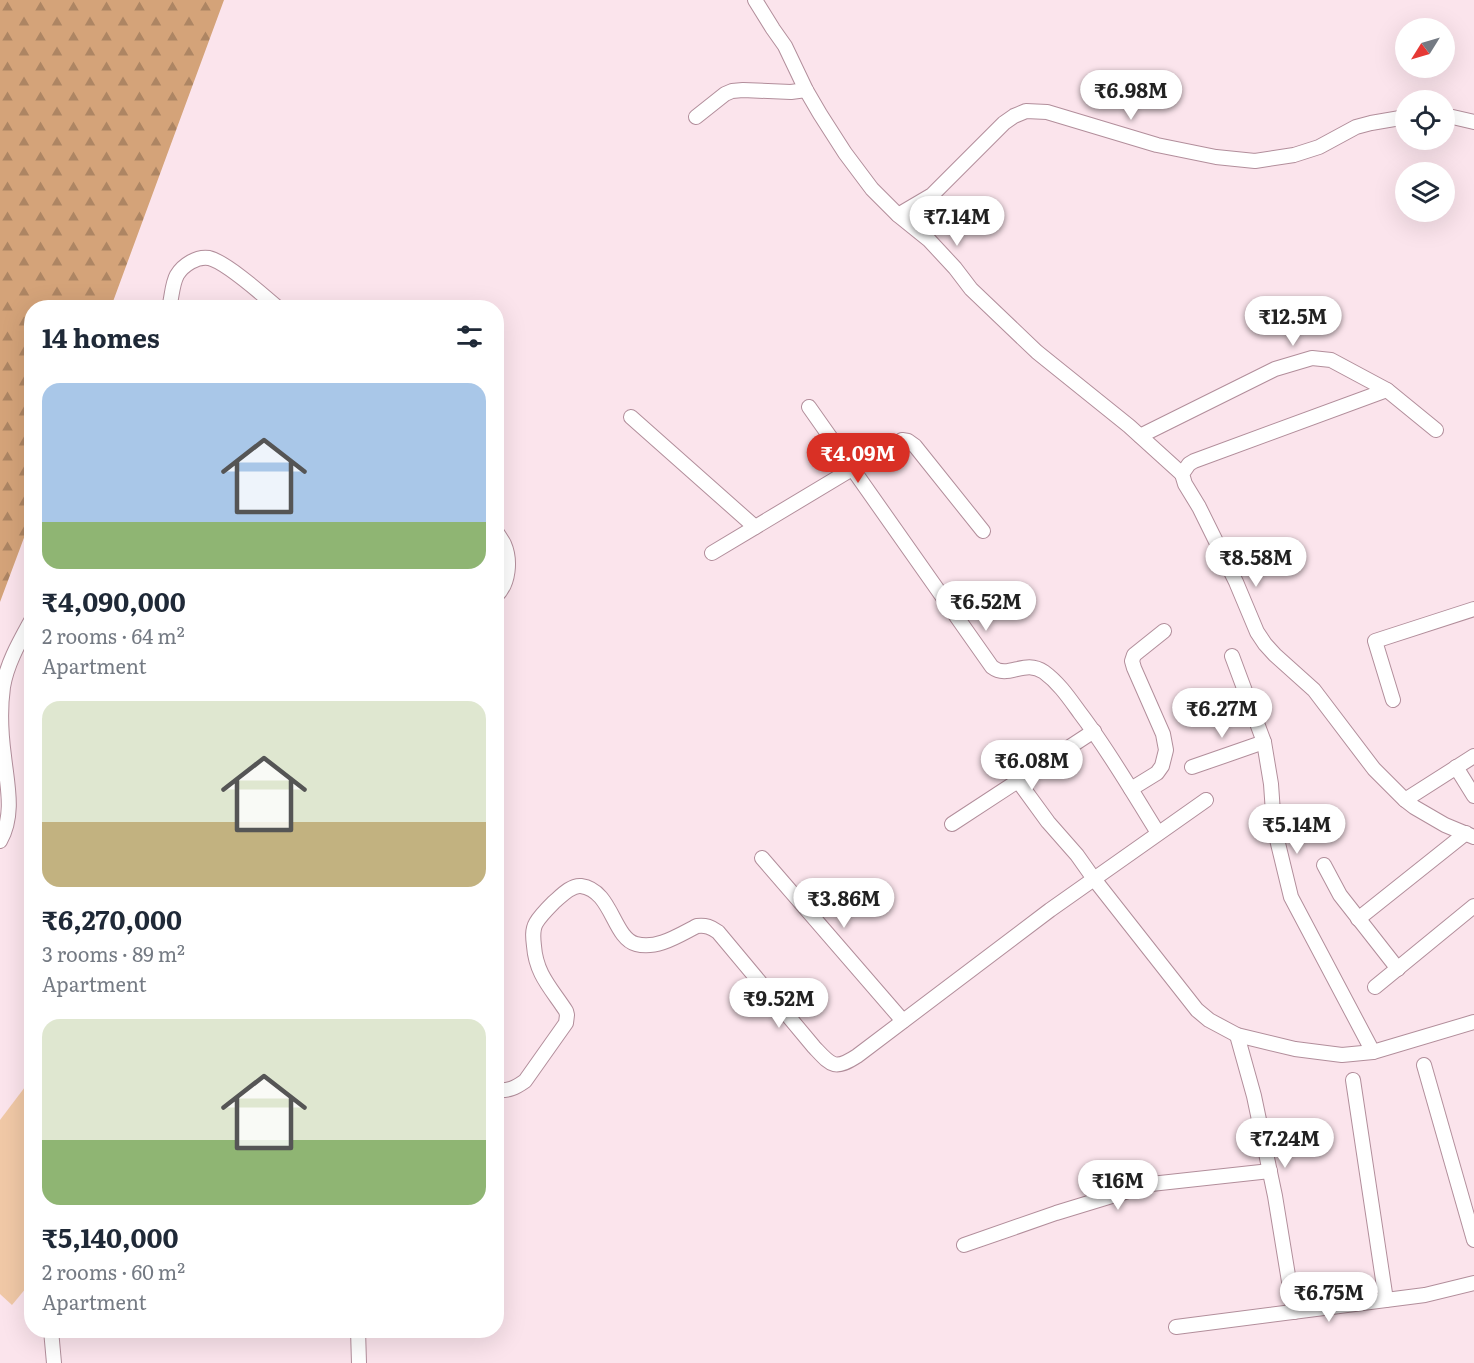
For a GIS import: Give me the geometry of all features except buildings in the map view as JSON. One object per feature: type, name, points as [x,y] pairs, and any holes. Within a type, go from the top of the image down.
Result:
[{"type":"street","points":[[755,0],[786,46],[806,90],[845,153],[872,189],[898,215],[930,240],[971,289],[1037,352],[1140,436],[1182,474],[1236,582],[1257,632],[1265,644],[1314,690],[1374,769],[1406,800],[1444,825],[1470,835]]},
{"type":"street","points":[[696,117],[732,90],[791,92],[806,90]]},
{"type":"street","points":[[898,215],[932,195],[1004,123],[1026,111],[1047,112],[1157,145],[1255,161],[1294,155],[1319,147],[1356,127],[1395,119]]},
{"type":"street","points":[[1455,118],[1474,122]]},
{"type":"street","points":[[171,300],[178,272],[191,262],[209,258],[225,265],[268,300]]},
{"type":"street","points":[[1140,436],[1275,369],[1312,358],[1331,360],[1388,390],[1436,430]]},
{"type":"street","points":[[1182,474],[1189,464],[1388,390]]},
{"type":"street","points":[[809,407],[992,667],[1006,671],[1028,666],[1036,667],[1059,685],[1094,731],[1158,833]]},
{"type":"street","points":[[631,417],[755,527]]},
{"type":"street","points":[[712,554],[902,440],[915,446],[983,531]]},
{"type":"street","points":[[504,544],[508,561],[508,572],[504,584]]},
{"type":"street","points":[[1394,700],[1375,641],[1474,609]]},
{"type":"street","points":[[1131,789],[1157,773],[1165,758],[1164,734],[1132,661],[1134,655],[1164,631]]},
{"type":"street","points":[[0,842],[9,812],[2,716],[3,687],[11,659],[24,634]]},
{"type":"street","points":[[1232,656],[1264,741],[1271,784],[1274,827],[1291,897],[1373,1052]]},
{"type":"street","points":[[952,824],[1094,731]]},
{"type":"street","points":[[1192,767],[1264,741]]},
{"type":"street","points":[[1406,800],[1474,756]]},
{"type":"street","points":[[1456,767],[1474,796]]},
{"type":"street","points":[[1018,781],[1197,1010],[1209,1020],[1237,1035],[1295,1049],[1342,1055],[1373,1052],[1474,1022]]},
{"type":"street","points":[[504,1091],[516,1088],[525,1081],[566,1023],[566,1011],[540,973],[535,958],[533,934],[536,923],[548,908],[575,886],[588,888],[596,893],[611,911],[626,938],[636,944],[660,943],[697,926],[710,927],[718,932],[814,1047],[827,1060],[839,1065],[903,1021],[1050,910],[1206,800]]},
{"type":"street","points":[[1358,919],[1470,835]]},
{"type":"street","points":[[762,858],[903,1021]]},
{"type":"street","points":[[1324,865],[1340,895],[1398,969]]},
{"type":"street","points":[[1375,987],[1474,906]]},
{"type":"street","points":[[1237,1035],[1254,1096],[1270,1171],[1294,1312]]},
{"type":"street","points":[[1424,1065],[1474,1240]]},
{"type":"street","points":[[1353,1080],[1386,1300]]},
{"type":"street","points":[[964,1245],[1056,1213],[1151,1184],[1270,1171]]},
{"type":"street","points":[[1176,1327],[1425,1295],[1474,1283]]},
{"type":"street","points":[[52,1338],[54,1363]]},
{"type":"street","points":[[358,1338],[359,1363]]},
{"type":"green space","points":[[0,0],[224,0],[114,300],[24,300],[24,538],[0,602]]},
{"type":"shaded area","points":[[24,1088],[24,1290],[12,1305],[0,1294],[0,1120]]}]
